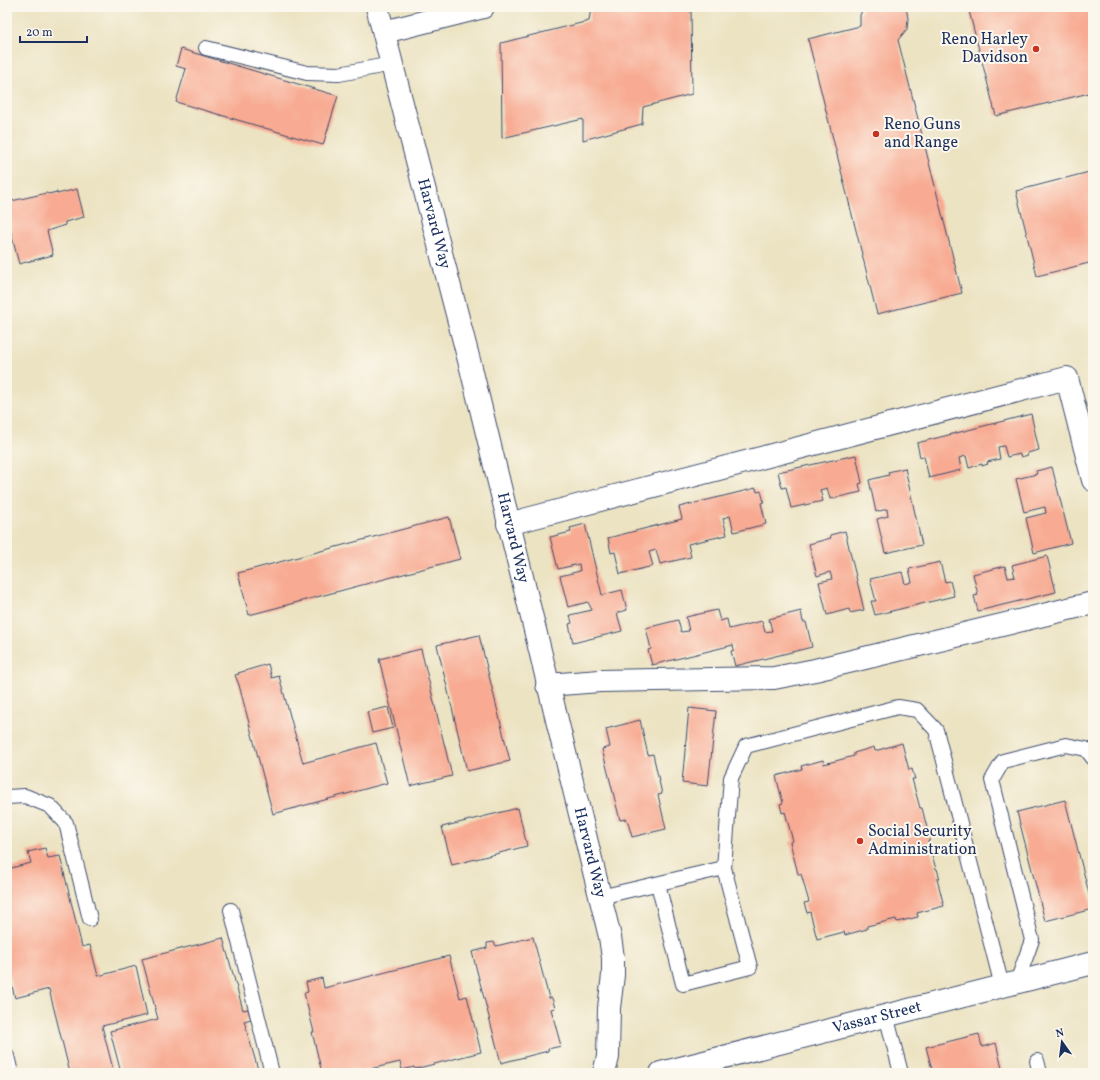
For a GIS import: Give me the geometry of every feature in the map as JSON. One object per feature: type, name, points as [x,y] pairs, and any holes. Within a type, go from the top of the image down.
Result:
[{"type":"street","name":"Harvard Way","points":[[377,7],[471,368],[547,685],[610,937],[613,958],[613,975],[609,1008],[608,1056],[604,1073]]},
{"type":"street","points":[[384,32],[483,7]]},
{"type":"street","points":[[508,524],[1067,378],[1093,480]]},
{"type":"street","points":[[547,685],[600,681],[774,678],[838,665],[1093,603]]},
{"type":"street","name":"Vassar Street","points":[[661,1073],[1093,963]]},
{"type":"lane","points":[[206,48],[307,73],[339,74],[392,64]]},
{"type":"lane","points":[[658,884],[683,984],[750,967],[724,868],[731,778],[746,746],[898,707],[917,710],[936,730],[1010,984]]},
{"type":"lane","points":[[1010,984],[1032,940],[992,780],[1004,761],[1066,745],[1086,749],[1093,758]]},
{"type":"lane","points":[[7,797],[25,796],[50,806],[66,823],[90,919]]},
{"type":"lane","points":[[600,897],[724,868]]},
{"type":"lane","points":[[232,910],[272,1073]]},
{"type":"lane","points":[[886,1015],[901,1073]]},
{"type":"lane","points":[[7,1056],[11,1073]]},
{"type":"building","points":[[591,7],[691,7],[692,94],[643,107],[642,124],[583,140],[583,119],[502,138],[501,43],[589,21]]},
{"type":"building","points":[[864,7],[904,7],[907,12],[907,29],[898,40],[962,293],[877,314],[808,39],[860,26],[860,15]]},
{"type":"building","name":"Reno Harley Davidson","points":[[968,7],[1093,7],[1093,92],[996,116]]},
{"type":"building","points":[[181,49],[338,96],[323,145],[176,102],[186,69],[176,66]]},
{"type":"building","points":[[1093,171],[1093,262],[1037,276],[1016,191]]},
{"type":"building","points":[[77,189],[84,217],[65,222],[65,225],[47,231],[53,255],[19,264],[7,217],[7,202],[47,193],[57,192],[57,194]]},
{"type":"building","points":[[1031,414],[1039,450],[1027,453],[1028,455],[1021,457],[1020,454],[1007,457],[1004,446],[998,447],[1000,459],[987,462],[988,464],[982,466],[982,464],[969,468],[966,456],[959,458],[961,470],[929,478],[924,456],[920,457],[917,443]]},
{"type":"building","points":[[856,455],[862,483],[859,484],[861,492],[830,499],[827,488],[820,490],[823,501],[791,508],[786,487],[782,488],[778,472]]},
{"type":"building","points":[[1052,467],[1071,543],[1034,553],[1026,518],[1046,513],[1045,507],[1024,512],[1016,479],[1037,474],[1036,471]]},
{"type":"building","points":[[905,468],[922,545],[885,553],[877,519],[888,516],[887,509],[876,512],[869,480],[889,475],[888,472]]},
{"type":"building","points":[[756,488],[757,492],[761,491],[764,502],[761,503],[766,524],[734,532],[730,516],[723,518],[727,535],[688,544],[691,557],[660,564],[656,550],[649,552],[653,566],[620,574],[615,552],[611,553],[608,538],[682,519],[679,507]]},
{"type":"building","points":[[449,517],[460,559],[249,615],[238,573]]},
{"type":"building","points":[[585,524],[602,595],[622,590],[627,610],[617,613],[622,631],[573,643],[569,624],[572,623],[570,615],[592,610],[588,602],[568,607],[560,576],[580,571],[579,564],[558,569],[550,537],[571,532],[570,528]]},
{"type":"building","points":[[845,531],[864,610],[850,613],[849,609],[827,615],[819,582],[832,579],[830,572],[817,576],[809,544],[831,538],[830,535]]},
{"type":"building","points":[[1047,556],[1056,592],[978,611],[974,596],[978,595],[973,574],[1005,566],[1008,578],[1015,577],[1012,565]]},
{"type":"building","points":[[940,562],[945,582],[950,581],[954,596],[875,615],[871,601],[876,601],[870,579],[902,572],[905,584],[912,582],[909,569]]},
{"type":"building","points":[[717,610],[720,621],[727,619],[729,629],[762,621],[765,632],[772,631],[769,619],[801,611],[803,622],[806,622],[812,647],[735,666],[731,651],[734,650],[733,645],[652,665],[648,650],[651,649],[646,628],[678,620],[681,632],[689,631],[686,617]]},
{"type":"building","points":[[479,635],[510,761],[467,771],[437,645]]},
{"type":"building","points":[[421,649],[452,776],[410,786],[379,659]]},
{"type":"building","points":[[268,664],[272,678],[279,676],[303,763],[376,743],[387,783],[273,814],[239,685],[235,675]]},
{"type":"building","points":[[388,707],[393,728],[372,733],[367,712]]},
{"type":"building","points":[[689,708],[716,711],[708,786],[682,783]]},
{"type":"building","points":[[640,720],[648,755],[653,754],[662,794],[658,795],[666,829],[632,837],[627,819],[620,820],[602,749],[610,747],[606,729]]},
{"type":"building","name":"Social Security Administration","points":[[902,743],[909,770],[912,769],[915,779],[912,779],[920,808],[922,808],[930,840],[928,841],[940,879],[937,879],[944,906],[917,913],[918,917],[897,922],[896,919],[867,926],[867,929],[845,935],[844,932],[817,939],[810,912],[807,913],[804,903],[809,902],[801,874],[798,874],[790,842],[793,841],[785,812],[782,813],[780,804],[783,803],[776,776],[802,769],[801,766],[823,760],[824,764],[854,756],[854,753],[874,747],[875,751]]},
{"type":"building","points":[[1065,800],[1093,909],[1045,921],[1017,812]]},
{"type":"building","points":[[518,808],[527,846],[452,865],[442,827]]},
{"type":"building","points":[[45,848],[48,858],[60,856],[82,947],[90,945],[98,976],[136,966],[147,1015],[102,1026],[114,1073],[70,1073],[49,989],[15,998],[7,967],[7,869],[31,863],[28,852]]},
{"type":"building","points":[[533,937],[549,998],[552,998],[555,1008],[551,1009],[561,1046],[548,1049],[548,1051],[501,1063],[472,952],[487,948],[487,943],[494,942],[496,946]]},
{"type":"building","points":[[223,938],[243,1010],[248,1009],[251,1019],[244,1021],[259,1073],[121,1073],[110,1031],[158,1019],[142,959]]},
{"type":"building","points":[[449,956],[460,998],[467,996],[481,1052],[415,1069],[414,1067],[402,1070],[400,1062],[357,1072],[356,1069],[339,1073],[322,1073],[304,993],[308,992],[306,982],[322,978],[324,988]]},
{"type":"building","points":[[979,1034],[982,1047],[996,1043],[1003,1073],[933,1073],[926,1047]]},
{"type":"place","name":"Reno Harley Davidson","points":[[1036,49]]},
{"type":"place","name":"Reno Guns and Range","points":[[876,134]]},
{"type":"place","name":"Social Security Administration","points":[[860,841]]}]
